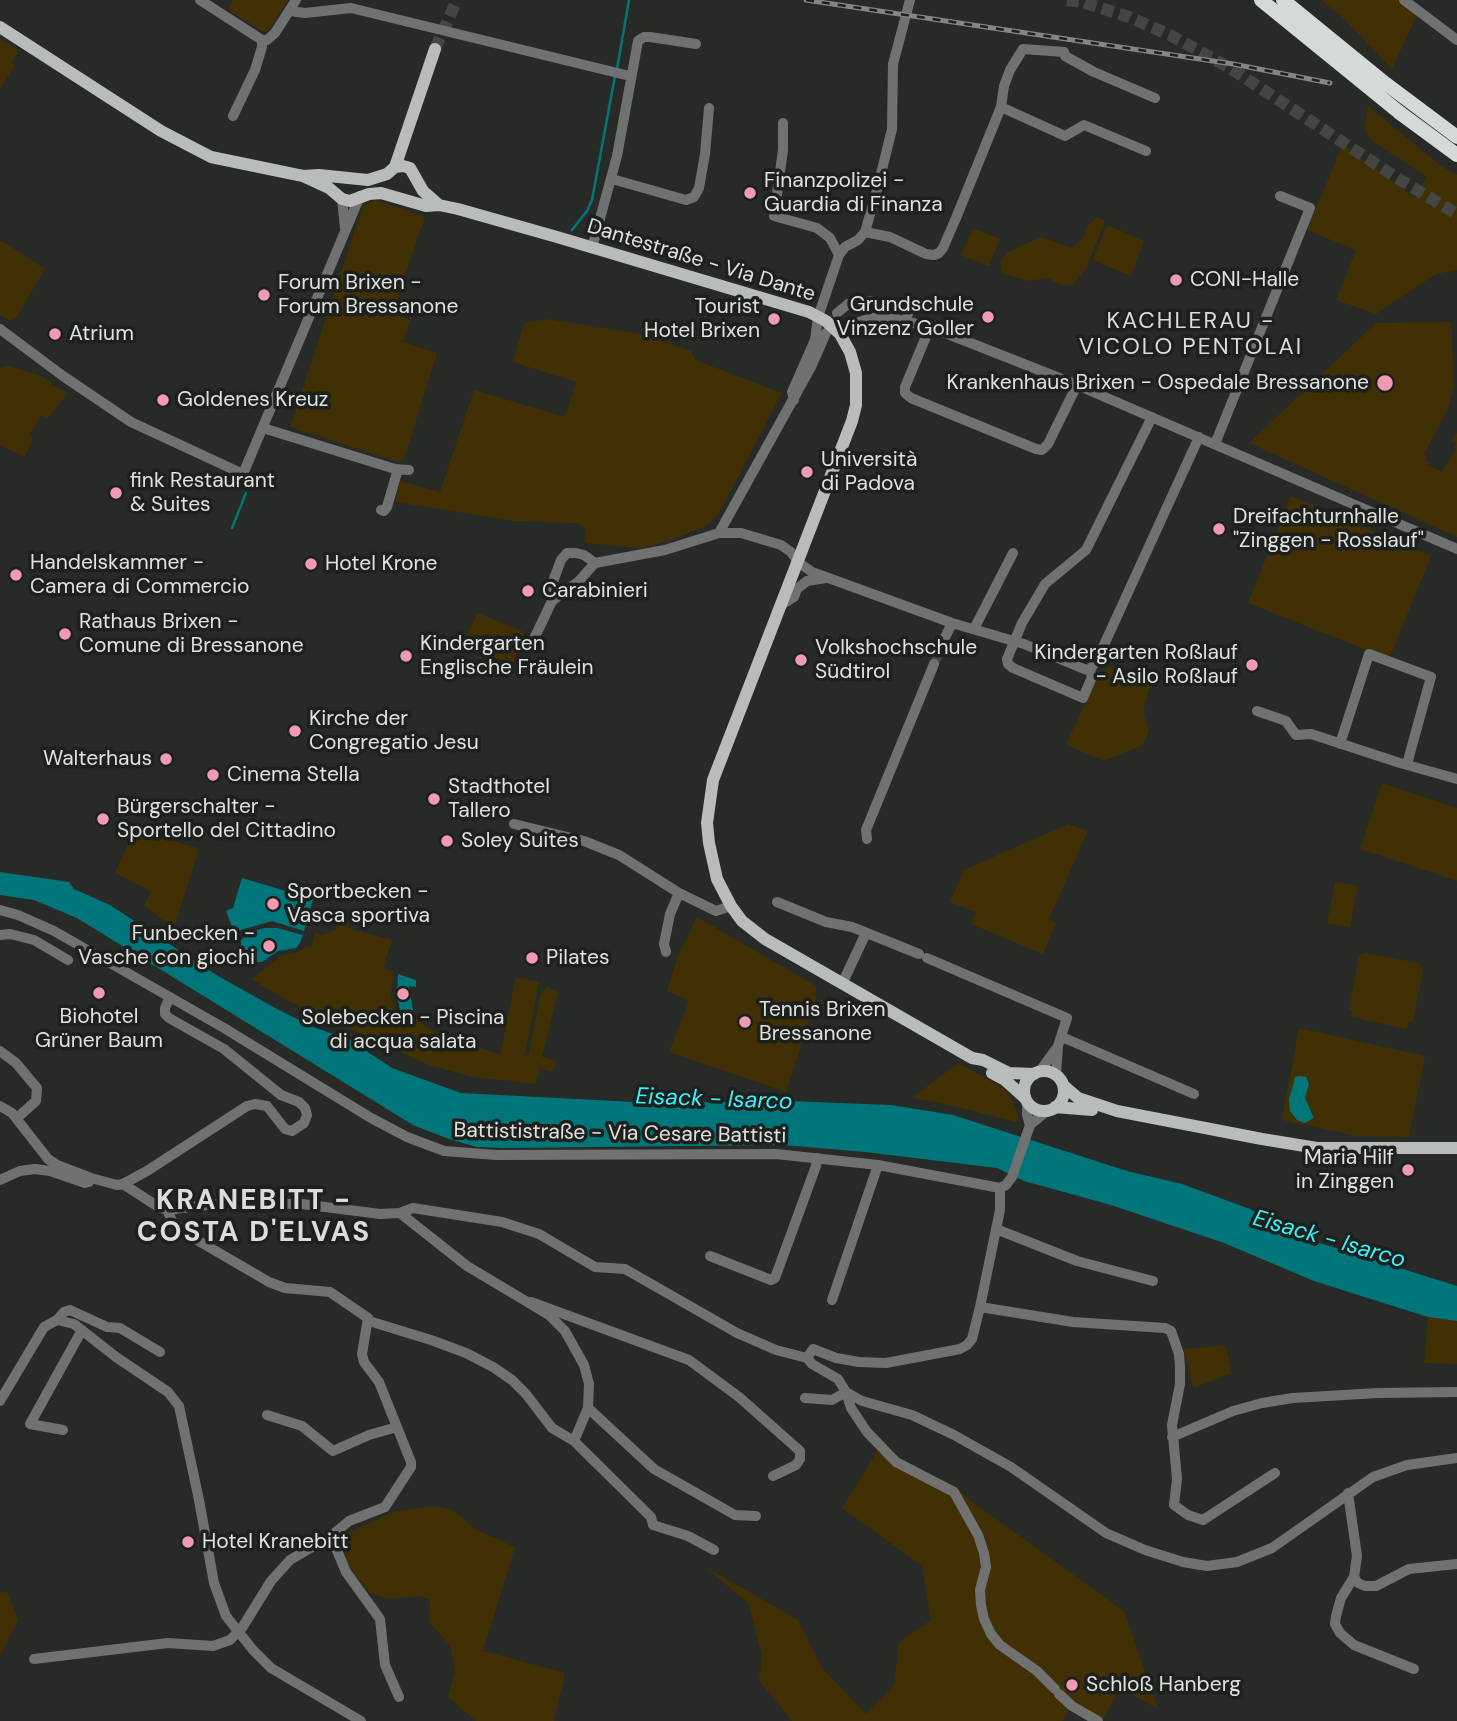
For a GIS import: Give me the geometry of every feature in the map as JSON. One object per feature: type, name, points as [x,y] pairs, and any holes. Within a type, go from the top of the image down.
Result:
[{"type":"highway","points":[[1261,0],[1400,113],[1457,155]]},
{"type":"highway","points":[[1283,0],[1381,80],[1457,137]]},
{"type":"main road","points":[[0,27],[195,150],[234,163],[303,176],[368,180],[391,170],[410,168]]},
{"type":"main road","points":[[418,182],[416,189],[399,198],[386,188],[391,170],[408,134],[435,49]]},
{"type":"main road","points":[[408,134],[410,168],[423,191],[439,205]]},
{"type":"main road","points":[[303,176],[339,196]]},
{"type":"main road","points":[[339,196],[338,185],[344,179]]},
{"type":"main road","name":"Dantestraße - Via Dante","points":[[339,196],[350,201],[381,193],[426,206],[439,205],[592,247],[818,317],[840,334]]},
{"type":"main road","points":[[840,334],[853,361],[857,383],[856,405],[798,562],[726,741],[710,790],[708,823],[711,857],[717,879],[731,906],[742,920],[765,939],[972,1058],[980,1066],[1005,1080],[1036,1109],[1117,1111]]},
{"type":"main road","points":[[972,1058],[983,1060],[1009,1073],[1051,1072],[1078,1098],[1117,1111],[1262,1139],[1317,1147],[1457,1148]]},
{"type":"main road","points":[[1026,1100],[1026,1082],[1037,1073]]},
{"type":"main road","points":[[1051,1109],[1062,1099],[1060,1080]]},
{"type":"street","points":[[200,0],[262,40],[271,38],[296,0]]},
{"type":"street","points":[[794,400],[792,392],[815,340],[818,317],[839,255],[864,232],[892,129],[893,64],[910,0]]},
{"type":"street","points":[[1404,0],[1457,40]]},
{"type":"street","points":[[290,11],[305,13],[351,8],[630,76]]},
{"type":"street","points":[[592,247],[612,179],[638,41],[644,37],[696,44]]},
{"type":"street","points":[[233,116],[255,70],[262,40]]},
{"type":"street","points":[[864,232],[890,237],[930,255],[939,253],[956,218],[1000,107],[1010,70],[1023,48],[1064,52],[1094,72],[1155,99]]},
{"type":"street","points":[[1000,107],[1065,136],[1084,125],[1146,151]]},
{"type":"street","points":[[612,179],[686,200],[694,197],[699,188],[705,154],[709,108]]},
{"type":"street","points":[[783,123],[783,150],[774,216],[817,228],[830,238],[839,255]]},
{"type":"street","points":[[339,196],[345,228]]},
{"type":"street","points":[[1215,444],[1310,208],[1280,196]]},
{"type":"street","points":[[3,335],[131,422],[243,474],[360,197]]},
{"type":"street","points":[[837,313],[848,304],[869,301],[909,310],[906,321]]},
{"type":"street","points":[[840,334],[863,319],[882,318],[930,327],[1077,385],[1457,549]]},
{"type":"street","points":[[930,327],[905,387],[905,393],[911,398],[1036,449],[1042,450],[1048,444],[1077,385]]},
{"type":"street","points":[[719,533],[794,400],[826,333]]},
{"type":"street","points":[[1152,417],[1086,550],[1045,584],[1022,623],[1007,659],[1008,664],[1083,698],[1092,677],[1090,670],[1098,658],[1199,437]]},
{"type":"street","points":[[263,428],[403,469],[387,507],[384,511],[381,510]]},
{"type":"street","points":[[551,601],[579,581],[595,563],[666,550],[719,533],[750,535],[781,545],[812,572],[952,624],[1014,641],[1090,670]]},
{"type":"street","points":[[532,643],[551,601],[551,587],[556,571],[567,553],[584,555],[595,563]]},
{"type":"street","points":[[974,629],[1013,553]]},
{"type":"street","points":[[781,605],[794,597],[797,589],[807,582],[828,578]]},
{"type":"street","points":[[941,646],[952,624]]},
{"type":"street","points":[[1340,744],[1369,654],[1431,677],[1407,764]]},
{"type":"street","points":[[867,839],[866,830],[934,664]]},
{"type":"street","points":[[1257,711],[1286,721],[1296,735],[1311,734],[1457,779]]},
{"type":"street","points":[[514,824],[584,841],[608,850],[679,893],[716,911],[731,906]]},
{"type":"street","points":[[666,952],[664,944],[670,914],[679,893]]},
{"type":"street","points":[[777,902],[826,922],[852,927],[1067,1018],[1060,1042],[1060,1080]]},
{"type":"street","name":"Battististraße - Via Cesare Battisti","points":[[0,910],[54,931],[371,1118],[407,1137],[444,1151],[496,1155],[706,1154],[817,1158],[878,1165],[1000,1188]]},
{"type":"street","points":[[842,984],[866,933]]},
{"type":"street","points":[[0,935],[10,934],[34,940],[68,960]]},
{"type":"street","points":[[0,1106],[17,1118],[48,1159],[57,1165],[112,1185],[123,1184],[247,1106],[267,1106],[285,1129],[292,1131],[304,1123],[307,1115],[299,1102],[281,1096],[224,1049],[169,1018],[165,1014],[165,1008],[170,997]]},
{"type":"street","points":[[1037,1073],[1060,1042]]},
{"type":"street","points":[[1060,1042],[1194,1094]]},
{"type":"street","points":[[0,1051],[16,1063],[37,1088],[36,1101],[17,1118]]},
{"type":"street","points":[[807,1358],[813,1349],[836,1358],[886,1363],[960,1349],[972,1339],[1000,1210],[1000,1188],[1013,1177],[1029,1129],[1026,1100]]},
{"type":"street","points":[[1029,1129],[1051,1109]]},
{"type":"street","points":[[710,1256],[771,1280],[775,1278],[817,1158]]},
{"type":"street","points":[[832,1300],[878,1165]]},
{"type":"street","points":[[0,1180],[20,1171],[35,1169],[50,1171],[85,1183],[91,1178]]},
{"type":"street","points":[[123,1184],[167,1210],[224,1203],[302,1204],[380,1214],[400,1213],[413,1208],[462,1214],[522,1228],[539,1234],[595,1267],[625,1269],[737,1333],[776,1350],[807,1358],[812,1364],[838,1378],[851,1408],[867,1432],[897,1462],[954,1492],[978,1535],[984,1553],[986,1567],[981,1605],[991,1634],[1000,1645],[1037,1671],[1072,1706],[1098,1721]]},
{"type":"street","points":[[167,1210],[173,1223],[190,1236],[269,1282],[285,1288],[330,1292],[365,1315],[369,1321],[431,1340],[493,1367],[512,1380],[552,1428],[574,1441],[651,1517],[653,1525],[688,1535],[713,1550]]},
{"type":"street","points":[[400,1213],[467,1266],[531,1302],[565,1331],[584,1365],[589,1384],[588,1408],[574,1441]]},
{"type":"street","points":[[996,1229],[1077,1261],[1153,1282]]},
{"type":"street","points":[[531,1302],[689,1360],[739,1397],[800,1451],[800,1459],[796,1465],[773,1476]]},
{"type":"street","points":[[980,1307],[1073,1322],[1166,1328],[1171,1331],[1179,1354],[1180,1367],[1172,1437],[1177,1479],[1174,1505],[1188,1515],[1203,1520],[1275,1473]]},
{"type":"street","points":[[0,1401],[44,1327],[70,1310],[107,1327],[120,1328],[160,1352]]},
{"type":"street","points":[[57,1320],[74,1324],[116,1357],[168,1392],[179,1406],[218,1599],[226,1616],[271,1668],[362,1721]]},
{"type":"street","points":[[34,1659],[168,1643],[213,1646],[230,1640],[239,1632],[271,1581],[290,1560],[331,1536],[349,1521],[374,1513],[390,1502],[411,1462],[379,1382],[364,1362],[362,1354],[369,1321]]},
{"type":"street","points":[[63,1430],[30,1424],[82,1330]]},
{"type":"street","points":[[805,1398],[832,1400],[846,1392]]},
{"type":"street","points":[[846,1392],[862,1401],[912,1415],[954,1435],[1011,1467],[1106,1533],[1145,1550],[1183,1562],[1207,1566],[1237,1562],[1272,1548],[1374,1477],[1407,1465],[1457,1458]]},
{"type":"street","points":[[1172,1437],[1233,1411],[1293,1398],[1457,1392]]},
{"type":"street","points":[[588,1408],[654,1469],[735,1515],[756,1516]]},
{"type":"street","points":[[267,1415],[302,1426],[333,1451],[369,1435],[397,1427]]},
{"type":"street","points":[[1348,1493],[1357,1556],[1354,1577],[1341,1598],[1335,1625],[1354,1645],[1414,1669]]},
{"type":"street","points":[[331,1536],[346,1572],[380,1619],[385,1665],[399,1697]]},
{"type":"street","points":[[1354,1577],[1358,1583],[1365,1586],[1376,1586],[1409,1569],[1457,1564]]},
{"type":"shaded area","points":[[233,0],[287,1],[266,32],[228,9]]},
{"type":"shaded area","points":[[1321,0],[1401,0],[1417,15],[1392,69],[1343,18]]},
{"type":"shaded area","points":[[0,39],[19,51],[11,63],[15,65],[0,89]]},
{"type":"shaded area","points":[[1368,106],[1441,166],[1457,175],[1457,270],[1436,274],[1376,314],[1336,300],[1356,250],[1307,230],[1343,144],[1415,198],[1427,177],[1372,141],[1364,128]]},
{"type":"shaded area","points":[[376,200],[425,217],[392,314],[410,320],[403,342],[437,353],[404,459],[399,462],[290,427],[363,206]]},
{"type":"shaded area","points":[[1098,217],[1105,221],[1086,269],[1073,284],[1063,286],[1048,278],[1027,281],[1001,273],[1000,262],[1008,252],[1041,237],[1072,248],[1083,238],[1087,226]]},
{"type":"shaded area","points":[[1107,225],[1144,241],[1131,276],[1093,260]]},
{"type":"shaded area","points":[[973,228],[1000,239],[989,266],[961,255]]},
{"type":"shaded area","points":[[0,240],[45,269],[16,318],[10,321],[0,315]]},
{"type":"shaded area","points":[[547,319],[640,334],[691,351],[695,360],[782,393],[718,515],[704,527],[642,548],[584,543],[586,529],[577,523],[514,521],[395,502],[400,481],[440,492],[474,390],[565,417],[576,382],[513,362],[524,323]]},
{"type":"shaded area","name":"Krankenhaus Brixen - Ospedale Bressanone","points":[[1451,322],[1454,385],[1448,409],[1424,454],[1427,456],[1425,460],[1429,462],[1428,466],[1442,471],[1456,450],[1456,443],[1451,441],[1457,432],[1457,537],[1249,443],[1376,323]]},
{"type":"shaded area","points":[[8,366],[39,375],[67,394],[48,418],[41,415],[30,435],[33,437],[25,457],[0,445],[0,368]]},
{"type":"shaded area","points":[[1291,496],[1431,556],[1389,659],[1248,603]]},
{"type":"shaded area","points":[[478,613],[524,632],[513,663],[461,647]]},
{"type":"shaded area","points":[[1108,666],[1150,686],[1143,712],[1149,731],[1143,745],[1104,761],[1069,746],[1067,742],[1098,677],[1102,679]]},
{"type":"shaded area","points":[[1382,783],[1457,808],[1457,881],[1360,849]]},
{"type":"shaded area","points":[[1068,824],[1088,831],[1049,919],[1056,923],[1043,954],[971,924],[976,912],[950,902],[964,870]]},
{"type":"shaded area","points":[[144,832],[199,849],[174,928],[144,906],[151,891],[115,873],[132,835],[140,840]]},
{"type":"shaded area","points":[[1335,882],[1358,886],[1350,927],[1327,923]]},
{"type":"shaded area","name":"Tennis Brixen Bressanone","points":[[697,917],[816,986],[816,1000],[786,1092],[669,1052],[689,1001],[667,991],[678,956]]},
{"type":"shaded area","points":[[341,921],[349,923],[348,928],[392,940],[383,968],[393,972],[391,996],[398,1017],[405,1020],[415,1016],[427,1028],[500,1055],[516,977],[539,982],[524,1058],[529,1054],[540,996],[547,987],[558,992],[542,1057],[556,1061],[553,1072],[540,1068],[536,1084],[473,1077],[429,1065],[284,999],[252,979],[282,955],[297,953],[306,946],[311,947],[315,933],[322,935],[335,930]]},
{"type":"shaded area","points":[[1365,953],[1419,963],[1423,970],[1413,1021],[1408,1023],[1407,1029],[1351,1017],[1353,1012],[1349,1009],[1359,956]]},
{"type":"shaded area","points":[[1299,1028],[1425,1056],[1409,1137],[1356,1136],[1282,1120]]},
{"type":"shaded area","points":[[958,1063],[1000,1086],[1009,1094],[1018,1120],[1016,1122],[912,1098]]},
{"type":"shaded area","points":[[1428,1317],[1457,1321],[1457,1364],[1424,1363]]},
{"type":"shaded area","points":[[1225,1345],[1232,1373],[1193,1388],[1184,1349]]},
{"type":"shaded area","points":[[882,1444],[903,1460],[958,1488],[968,1499],[1124,1611],[1158,1709],[1120,1688],[1102,1721],[1072,1706],[1062,1721],[792,1721],[759,1680],[762,1658],[749,1604],[704,1566],[798,1620],[822,1668],[866,1714],[894,1686],[899,1642],[931,1620],[922,1566],[842,1508]]},
{"type":"shaded area","points":[[432,1506],[453,1510],[476,1530],[515,1547],[483,1651],[565,1673],[554,1721],[476,1721],[448,1697],[455,1671],[450,1645],[429,1622],[430,1599],[417,1596],[388,1599],[370,1593],[348,1565],[341,1536],[393,1512]]},
{"type":"shaded area","points":[[7,1591],[18,1620],[0,1656],[0,1593]]},
{"type":"water","points":[[0,872],[69,882],[74,889],[110,905],[218,976],[277,1009],[313,1027],[348,1039],[392,1068],[461,1093],[653,1103],[787,1101],[891,1105],[953,1115],[1127,1171],[1182,1184],[1250,1209],[1291,1234],[1457,1286],[1457,1321],[1428,1317],[1314,1281],[1224,1243],[1111,1205],[1024,1181],[997,1168],[784,1145],[505,1148],[477,1147],[449,1139],[413,1125],[77,918],[34,900],[0,895]]},
{"type":"water","name":"Sportbecken - Vasca sportiva","points":[[242,878],[313,899],[304,931],[272,921],[234,932],[226,911],[233,908]]},
{"type":"water","name":"Funbecken - Vasche con giochi","points":[[264,928],[277,928],[303,935],[296,948],[278,951],[262,962],[250,962],[241,953],[241,941],[247,933]]},
{"type":"water","name":"Solebecken - Piscina di acqua salata","points":[[398,974],[416,980],[416,987],[409,986],[413,1010],[401,1015],[397,995]]},
{"type":"water","points":[[1295,1077],[1306,1077],[1309,1084],[1305,1098],[1314,1118],[1305,1123],[1297,1120],[1290,1111],[1289,1099]]},
{"type":"waterway","points":[[617,69],[629,0]]},
{"type":"waterway","points":[[572,230],[592,200],[615,76]]},
{"type":"waterway","points":[[232,528],[246,493]]},
{"type":"tunnel","points":[[435,49],[457,0]]},
{"type":"tunnel","points":[[1067,0],[1129,17],[1170,35],[1230,68],[1394,176],[1457,214]]},
{"type":"tunnel","points":[[934,664],[941,646]]},
{"type":"railway","points":[[806,0],[1233,64],[1330,83]]},
{"type":"place","name":"Finanzpolizei - Guardia di Finanza","points":[[750,193]]},
{"type":"place","name":"CONI-Halle","points":[[1176,280]]},
{"type":"place","name":"Forum Brixen - Forum Bressanone","points":[[264,295]]},
{"type":"place","name":"Grundschule Vinzenz Goller","points":[[988,317]]},
{"type":"place","name":"Tourist Hotel Brixen","points":[[774,319]]},
{"type":"place","name":"Atrium","points":[[55,334]]},
{"type":"place","name":"Krankenhaus Brixen - Ospedale Bressanone","points":[[1385,383]]},
{"type":"place","name":"Goldenes Kreuz","points":[[163,400]]},
{"type":"place","name":"Università di Padova","points":[[807,472]]},
{"type":"place","name":"fink Restaurant & Suites","points":[[116,493]]},
{"type":"place","name":"Dreifachturnhalle \"Zinggen - Rosslauf\"","points":[[1219,529]]},
{"type":"place","name":"Hotel Krone","points":[[311,564]]},
{"type":"place","name":"Handelskammer - Camera di Commercio","points":[[16,575]]},
{"type":"place","name":"Carabinieri","points":[[528,591]]},
{"type":"place","name":"Rathaus Brixen - Comune di Bressanone","points":[[65,634]]},
{"type":"place","name":"Kindergarten Englische Fräulein","points":[[406,656]]},
{"type":"place","name":"Volkshochschule Südtirol","points":[[801,660]]},
{"type":"place","name":"Kindergarten Roßlauf - Asilo Roßlauf","points":[[1252,665]]},
{"type":"place","name":"Kirche der Congregatio Jesu","points":[[295,731]]},
{"type":"place","name":"Walterhaus","points":[[166,759]]},
{"type":"place","name":"Cinema Stella","points":[[213,775]]},
{"type":"place","name":"Stadthotel Tallero","points":[[434,799]]},
{"type":"place","name":"Bürgerschalter - Sportello del Cittadino","points":[[103,819]]},
{"type":"place","name":"Soley Suites","points":[[447,841]]},
{"type":"place","name":"Sportbecken - Vasca sportiva","points":[[273,904]]},
{"type":"place","name":"Funbecken - Vasche con giochi","points":[[269,946]]},
{"type":"place","name":"Pilates","points":[[532,958]]},
{"type":"place","name":"Biohotel Grüner Baum","points":[[99,993]]},
{"type":"place","name":"Solebecken - Piscina di acqua salata","points":[[403,994]]},
{"type":"place","name":"Tennis Brixen Bressanone","points":[[745,1022]]},
{"type":"place","name":"Maria Hilf in Zinggen","points":[[1408,1170]]},
{"type":"place","name":"Hotel Kranebitt","points":[[188,1542]]},
{"type":"place","name":"Schloß Hanberg","points":[[1072,1685]]},
{"type":"district","name":"KACHLERAU - VICOLO PENTOLAI","points":[[1191,335]]},
{"type":"district","name":"KRANEBITT - COSTA D'ELVAS","points":[[254,1218]]},
{"type":"water label","name":"Eisack - Isarco","points":[[714,1100]]},
{"type":"water label","name":"Eisack - Isarco","points":[[1329,1240]]}]
